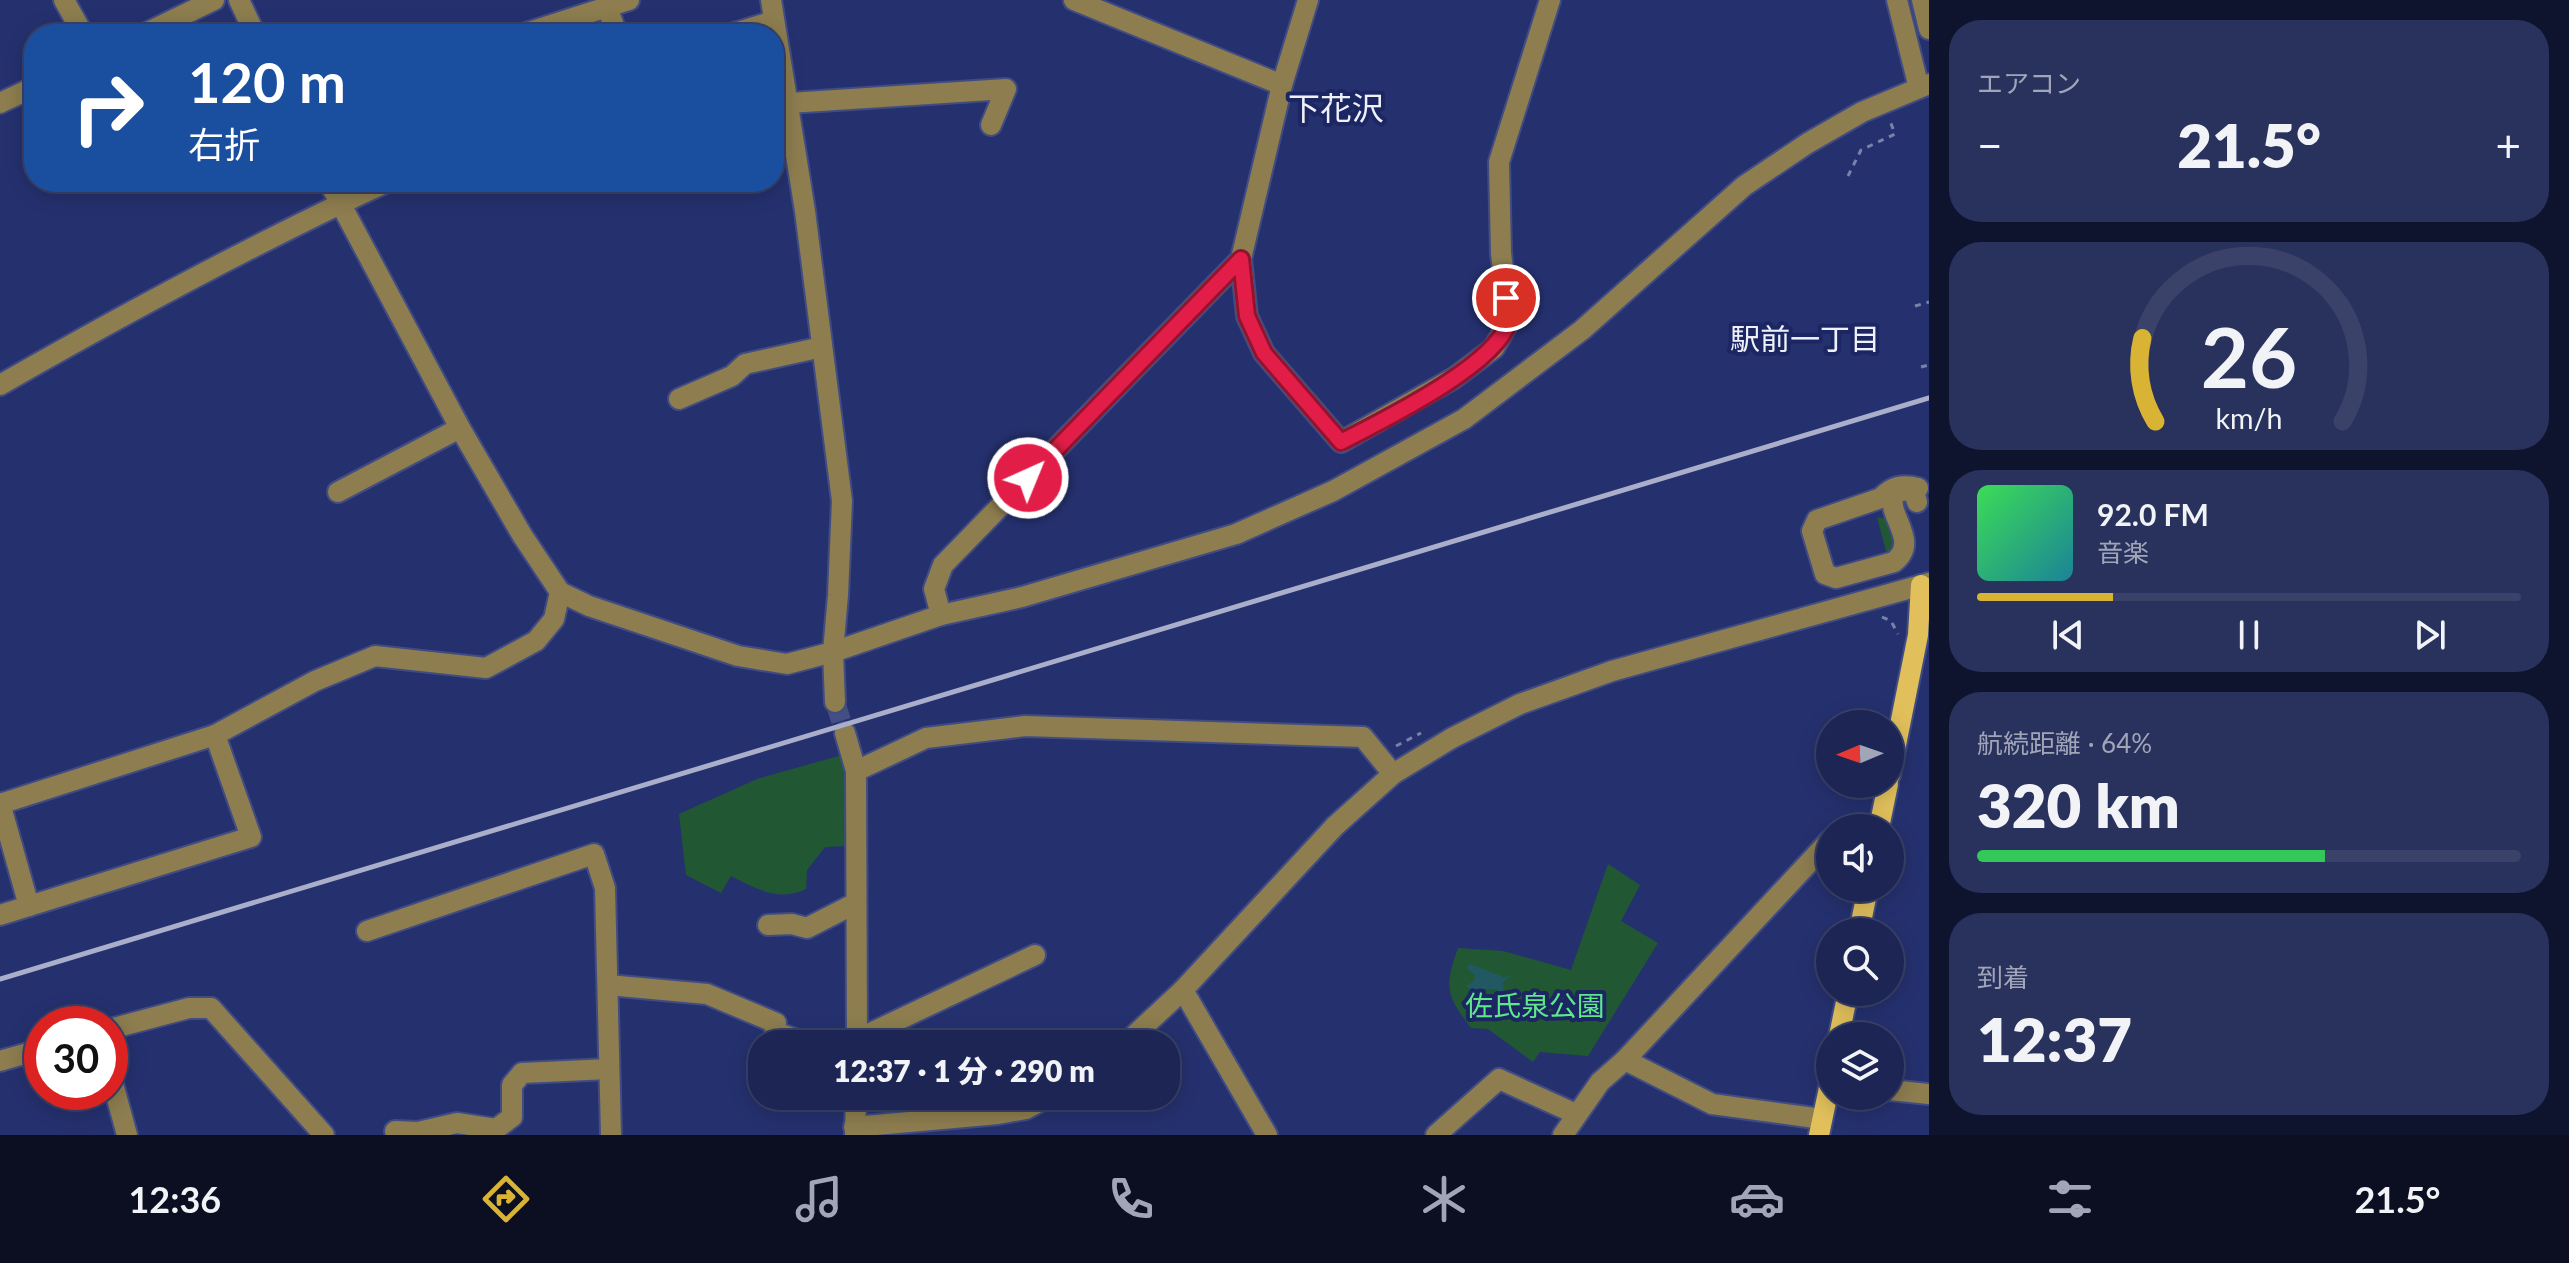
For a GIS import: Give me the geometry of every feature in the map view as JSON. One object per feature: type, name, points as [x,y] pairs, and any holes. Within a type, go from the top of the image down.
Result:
[{"type":"main road","points":[[1903,710],[1925,584]]},
{"type":"street","points":[[64,0],[77,24]]},
{"type":"street","points":[[165,24],[214,0]]},
{"type":"street","points":[[239,0],[250,24]]},
{"type":"street","points":[[554,24],[629,0]]},
{"type":"street","points":[[771,0],[775,24]]},
{"type":"street","points":[[1074,0],[1282,85]]},
{"type":"street","points":[[1308,0],[1282,85],[1241,259],[1247,316],[1264,353],[1341,442],[1454,378],[1494,348],[1509,321],[1501,253],[1499,162],[1550,0]]},
{"type":"street","points":[[334,192],[460,428],[522,535],[560,592],[589,606],[738,656],[787,664],[833,652],[941,615],[1022,597],[1236,534],[1333,491],[1464,419],[1582,330],[1744,186],[1808,143],[1924,86],[1897,0]]},
{"type":"street","points":[[1922,0],[1929,29]]},
{"type":"street","points":[[607,7],[613,24]]},
{"type":"street","points":[[764,24],[774,21]]},
{"type":"street","points":[[784,76],[842,501],[833,652],[835,702]]},
{"type":"street","points":[[789,103],[1006,89],[991,125]]},
{"type":"street","points":[[0,103],[24,92]]},
{"type":"street","points":[[0,385],[101,327],[365,192]]},
{"type":"street","points":[[941,615],[934,589],[943,565],[1241,259]]},
{"type":"street","points":[[679,399],[732,376],[745,364],[822,347]]},
{"type":"street","points":[[338,492],[460,428]]},
{"type":"street","points":[[1886,500],[1905,545],[1902,556],[1894,562],[1836,578],[1825,574],[1812,531],[1817,520],[1886,500],[1894,493],[1909,489],[1918,495]]},
{"type":"street","points":[[1140,1030],[1183,990],[1335,826],[1393,774],[1452,738],[1520,704],[1612,671],[1925,584]]},
{"type":"street","points":[[29,906],[0,804],[215,735],[315,681],[375,656],[486,668],[536,641],[554,619],[560,592]]},
{"type":"street","points":[[856,771],[926,738],[1025,726],[1363,737],[1393,774]]},
{"type":"street","points":[[845,733],[856,771],[858,1030]]},
{"type":"street","points":[[0,915],[251,837],[215,735]]},
{"type":"street","points":[[367,931],[594,854],[605,888],[611,1135]]},
{"type":"street","points":[[1563,1135],[1600,1082],[1625,1060],[1816,855]]},
{"type":"street","points":[[768,925],[792,924],[807,928],[856,903]]},
{"type":"street","points":[[881,1030],[1035,955]]},
{"type":"street","points":[[608,985],[707,994],[776,1023],[775,1030]]},
{"type":"street","points":[[1183,990],[1267,1135]]},
{"type":"street","points":[[128,1024],[189,1008],[211,1008],[324,1135]]},
{"type":"street","points":[[0,1061],[24,1054]]},
{"type":"street","points":[[1625,1060],[1712,1104],[1820,1127]]},
{"type":"street","points":[[395,1131],[418,1132],[457,1123],[496,1129],[512,1117],[512,1085],[522,1073],[609,1069]]},
{"type":"street","points":[[1436,1135],[1499,1079],[1576,1114]]},
{"type":"street","points":[[1904,1091],[1929,1094]]},
{"type":"street","points":[[120,1110],[127,1135]]},
{"type":"street","points":[[855,1110],[854,1131],[1020,1110]]},
{"type":"path","points":[[1848,176],[1861,150],[1895,134],[1884,103]]},
{"type":"path","points":[[1915,306],[1929,302]]},
{"type":"path","points":[[1921,367],[1929,365]]},
{"type":"path","points":[[1879,616],[1891,621],[1899,636]]},
{"type":"path","points":[[1895,626],[1901,624]]},
{"type":"green space","points":[[1877,517],[1889,519],[1897,548],[1887,555]]},
{"type":"green space","points":[[842,755],[846,769],[846,846],[825,847],[807,870],[806,889],[777,894],[731,876],[721,893],[686,875],[679,814],[757,779]]},
{"type":"green space","name":"佐氏泉公園","points":[[1608,864],[1640,885],[1621,921],[1658,943],[1588,1056],[1540,1052],[1533,1062],[1488,1029],[1471,1028],[1456,1007],[1450,990],[1449,982],[1458,948],[1503,951],[1571,970]]},
{"type":"shaded area","points":[[1470,964],[1503,978],[1512,974],[1503,982],[1506,1014],[1497,989],[1470,989],[1466,986],[1474,981],[1475,975],[1467,968]]},
{"type":"tunnel","points":[[835,702],[845,733]]},
{"type":"railway","points":[[0,979],[1929,398]]},
{"type":"district","name":"下花沢","points":[[1336,109]]},
{"type":"district","name":"駅前一丁目","points":[[1805,340]]},
{"type":"route","points":[[1028,478],[1241,259],[1247,316],[1264,353],[1341,442],[1454,378],[1494,348],[1509,321],[1506,298]]}]
